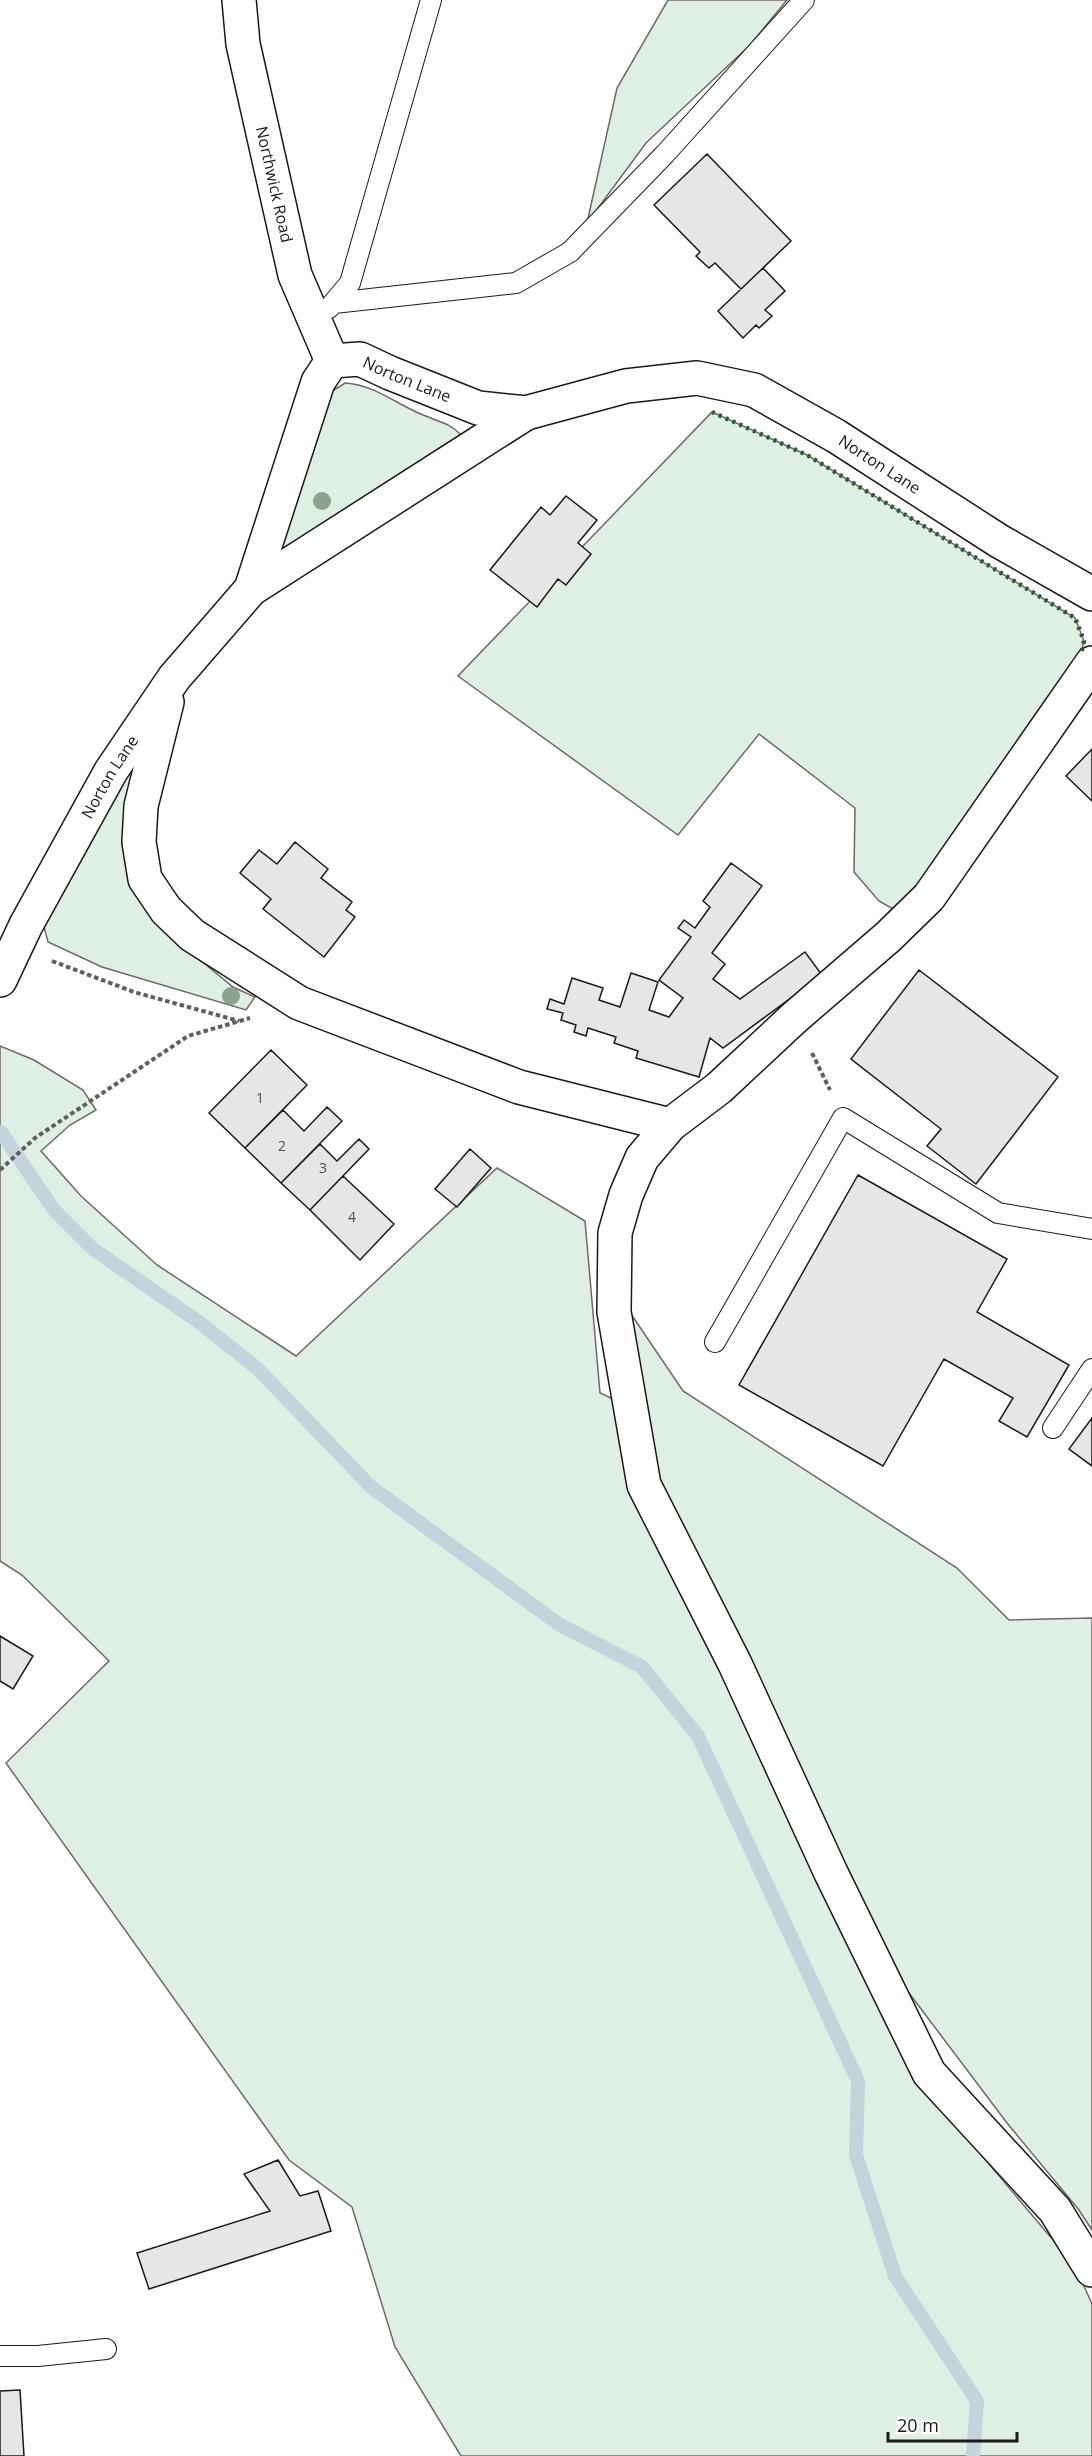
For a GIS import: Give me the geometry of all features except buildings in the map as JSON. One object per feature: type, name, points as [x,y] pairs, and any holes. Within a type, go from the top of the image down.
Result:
[{"type":"street","name":"Northwick Road","points":[[239,0],[243,44],[295,275],[325,314],[332,361]]},
{"type":"street","name":"Norton Lane","points":[[0,980],[111,771],[174,678],[251,589],[318,382],[332,361],[360,358],[390,373],[478,408],[526,413],[626,386],[697,378],[754,390],[836,436],[999,541],[1092,594]]},
{"type":"street","points":[[251,589],[526,413]]},
{"type":"street","points":[[1092,663],[929,897],[888,937],[794,1018],[719,1088],[670,1125],[642,1158],[626,1195],[615,1233],[614,1312],[644,1485],[735,1664],[831,1873],[929,2073],[1055,2210],[1092,2270]]},
{"type":"street","points":[[174,678],[141,807],[139,842],[145,879],[166,910],[192,935],[299,1003],[519,1087],[670,1125]]},
{"type":"lane","points":[[325,314],[350,283],[431,0]]},
{"type":"lane","points":[[325,314],[516,283],[570,252],[665,154],[804,0]]},
{"type":"lane","points":[[715,1342],[843,1118],[998,1213],[1092,1229]]},
{"type":"lane","points":[[1053,1428],[1092,1369]]},
{"type":"lane","points":[[0,2356],[38,2356],[106,2349]]},
{"type":"path","points":[[0,1170],[35,1138],[188,1036],[240,1021],[134,992],[15,948]]},
{"type":"path","points":[[794,1018],[843,1118]]},
{"type":"green space","points":[[668,0],[787,0],[749,46],[646,143],[587,223],[617,88]]},
{"type":"green space","points":[[345,383],[376,391],[413,411],[448,425],[460,434],[455,443],[268,565],[331,392]]},
{"type":"green space","points":[[712,412],[807,455],[1075,618],[1084,641],[1078,664],[900,913],[879,901],[854,872],[855,808],[759,734],[678,835],[458,676]]},
{"type":"green space","points":[[146,740],[130,811],[187,949],[233,987],[255,997],[246,1010],[102,967],[48,942],[44,927],[64,881]]},
{"type":"green space","points":[[0,1046],[34,1060],[83,1090],[96,1110],[70,1125],[41,1151],[81,1196],[157,1265],[296,1356],[497,1168],[585,1221],[600,1393],[646,1414],[631,1314],[683,1391],[957,1568],[1009,1620],[1092,1618],[1092,2230],[1079,2210],[1007,2123],[906,1989],[940,2106],[1075,2266],[1092,2304],[1092,2456],[461,2456],[395,2347],[352,2207],[289,2160],[6,1763],[109,1661],[22,1575],[0,1561]]},
{"type":"waterway","points":[[1,1132],[54,1210],[93,1249],[199,1322],[258,1369],[371,1487],[560,1625],[642,1667],[698,1736],[858,2081],[856,2155],[895,2276],[977,2401],[973,2456]]},
{"type":"hedge","points":[[712,412],[807,455],[1075,618],[1084,641],[1081,654]]}]
